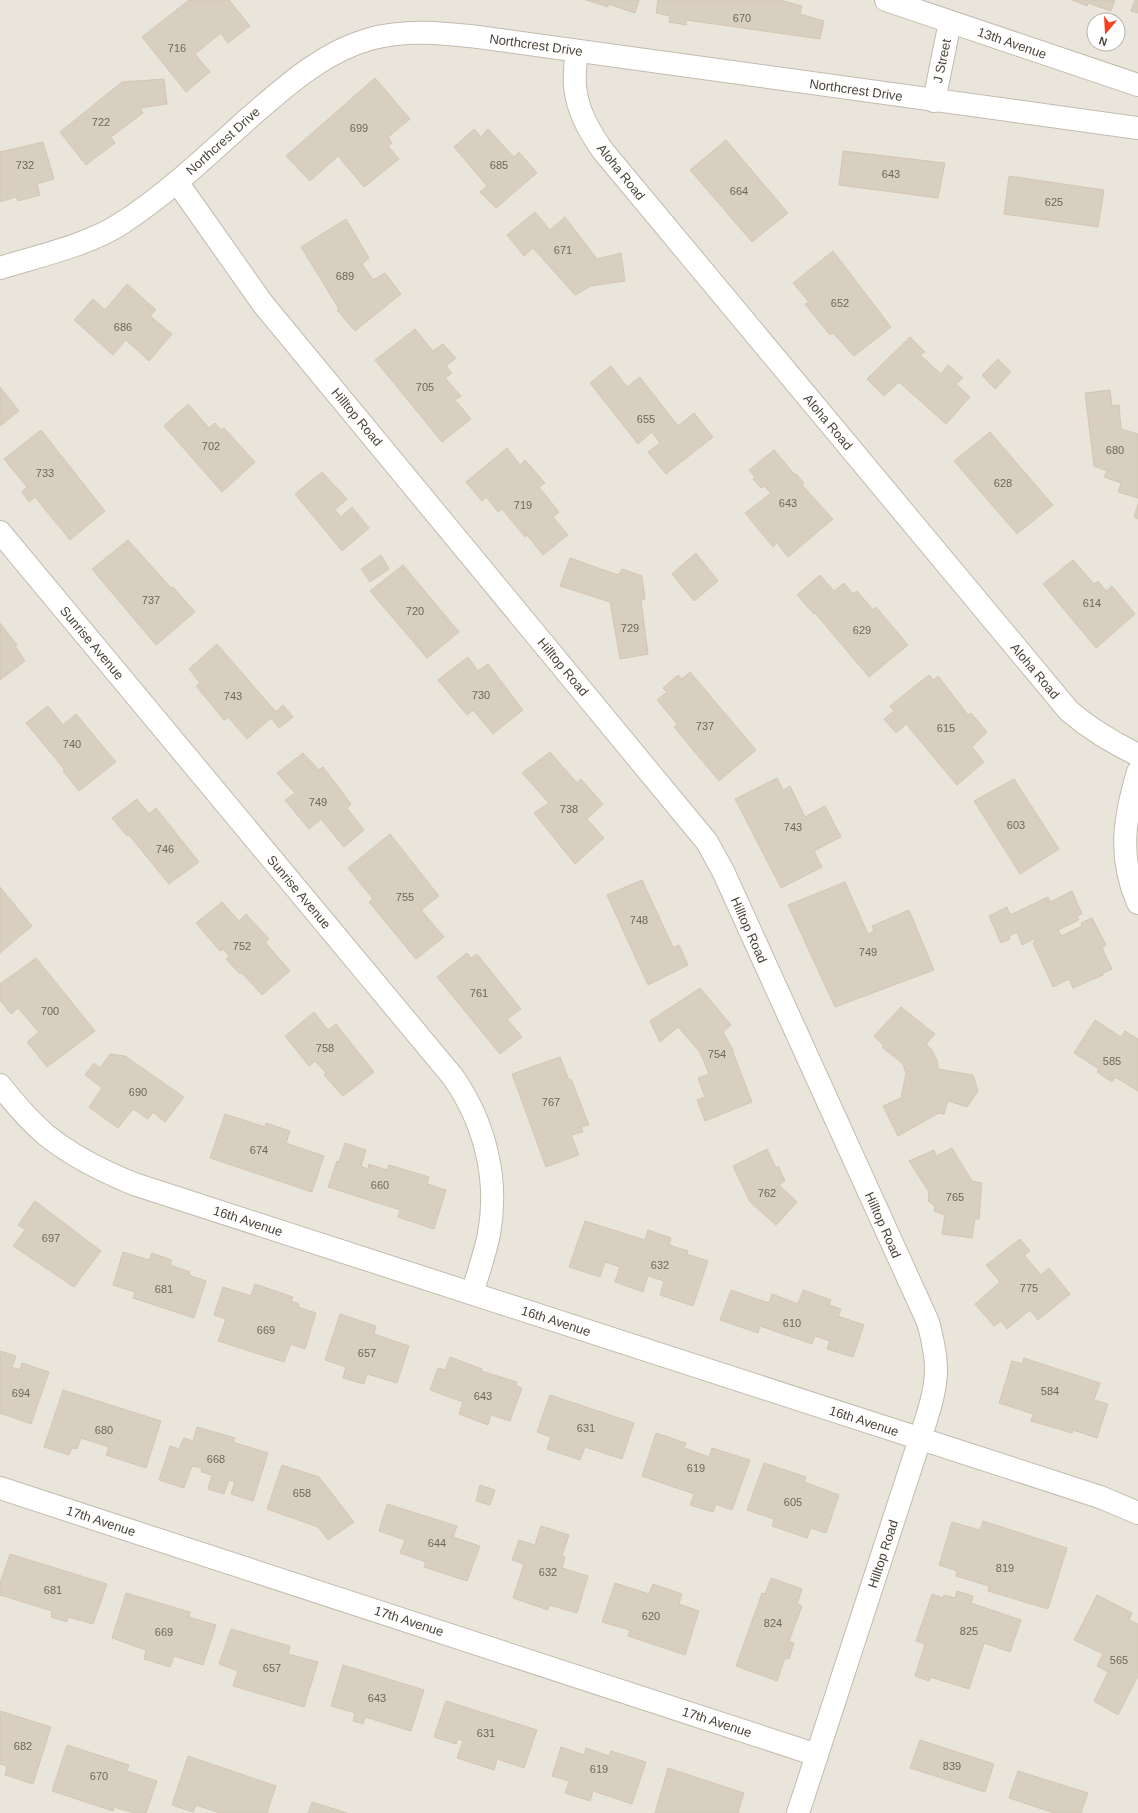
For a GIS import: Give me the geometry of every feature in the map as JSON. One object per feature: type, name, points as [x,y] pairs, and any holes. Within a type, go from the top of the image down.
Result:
[{"type":"street","name":"13th Avenue","points":[[898,2],[950,22],[1138,85]]},
{"type":"street","name":"J Street","points":[[934,100],[950,22]]},
{"type":"street","name":"Northcrest Drive","points":[[0,268],[90,238],[121,224],[177,182],[276,94],[310,68],[346,47],[364,41],[399,33],[431,32],[1138,128]]},
{"type":"street","name":"Aloha Road","points":[[576,51],[575,85],[579,110],[590,132],[603,151],[1069,711],[1089,728],[1107,740],[1138,755]]},
{"type":"street","name":"Hilltop Road","points":[[177,182],[263,304],[707,842],[723,871],[928,1322],[934,1346],[936,1369],[934,1392],[798,1813]]},
{"type":"street","name":"Sunrise Avenue","points":[[0,532],[453,1078],[466,1096],[484,1138],[491,1184],[489,1234],[472,1293]]},
{"type":"street","points":[[1138,772],[1129,804],[1124,834],[1126,864],[1133,891],[1138,903]]},
{"type":"street","name":"16th Avenue","points":[[0,1085],[22,1112],[45,1134],[73,1154],[103,1171],[141,1186],[1100,1497],[1138,1512]]},
{"type":"street","name":"17th Avenue","points":[[0,1488],[817,1755]]},
{"type":"shaded area","points":[[0,0],[1138,0],[1138,1813],[0,1813]]},
{"type":"building","points":[[189,0],[229,0],[250,26],[228,43],[221,33],[195,54],[210,72],[186,92],[142,37]]},
{"type":"building","points":[[586,0],[639,0],[635,13],[608,4],[608,7]]},
{"type":"building","points":[[658,0],[780,0],[802,6],[800,14],[824,21],[820,39],[686,20],[686,25],[669,22],[670,16],[656,13]]},
{"type":"building","points":[[1072,0],[1115,0],[1111,11],[1088,3],[1087,6]]},
{"type":"building","points":[[1135,0],[1138,0],[1138,13],[1131,11]]},
{"type":"building","points":[[375,78],[410,119],[388,137],[392,143],[388,146],[399,159],[364,187],[338,156],[310,181],[286,156]]},
{"type":"building","points":[[164,79],[167,104],[140,108],[143,113],[111,137],[115,143],[86,165],[60,132],[122,82]]},
{"type":"building","points":[[474,129],[481,137],[488,129],[514,157],[519,152],[537,173],[496,208],[480,192],[487,186],[454,147]]},
{"type":"building","points":[[726,140],[788,213],[752,242],[690,170]]},
{"type":"building","points":[[43,142],[54,179],[37,184],[40,195],[18,201],[16,197],[0,202],[0,152]]},
{"type":"building","points":[[843,151],[945,163],[938,198],[839,185]]},
{"type":"building","points":[[1009,176],[1104,190],[1098,227],[1004,214]]},
{"type":"building","points":[[535,212],[550,230],[565,217],[597,259],[621,253],[625,281],[591,286],[575,295],[533,248],[524,256],[507,235]]},
{"type":"building","points":[[346,219],[369,258],[362,264],[373,280],[385,273],[401,294],[355,331],[337,310],[339,309],[301,247]]},
{"type":"building","points":[[833,251],[891,327],[854,356],[833,333],[830,335],[805,304],[809,302],[793,283]]},
{"type":"building","points":[[127,284],[156,310],[150,316],[172,334],[149,361],[126,340],[113,355],[74,320],[93,299],[105,310]]},
{"type":"building","points":[[415,329],[433,351],[443,344],[456,358],[446,366],[452,373],[445,378],[461,396],[455,400],[471,419],[442,442],[375,360]]},
{"type":"building","points":[[910,337],[925,352],[920,355],[941,374],[948,365],[963,378],[956,384],[970,397],[946,424],[899,382],[884,396],[867,379]]},
{"type":"building","points":[[998,359],[1011,372],[995,389],[982,375]]},
{"type":"building","points":[[611,366],[627,387],[640,377],[678,426],[694,413],[713,437],[666,474],[648,452],[660,443],[652,432],[638,444],[590,383]]},
{"type":"building","points":[[0,387],[19,411],[0,426]]},
{"type":"building","points":[[1110,390],[1112,406],[1119,405],[1121,429],[1138,434],[1138,498],[1118,492],[1121,483],[1104,477],[1107,471],[1094,466],[1085,393]]},
{"type":"building","points":[[188,404],[209,428],[215,423],[221,430],[224,428],[255,462],[222,492],[164,426]]},
{"type":"building","points":[[41,430],[105,511],[70,540],[35,497],[29,502],[22,492],[27,487],[4,459]]},
{"type":"building","points":[[990,432],[1053,505],[1017,534],[954,461]]},
{"type":"building","points":[[507,448],[520,465],[525,460],[545,483],[539,487],[559,512],[553,517],[568,535],[543,555],[527,535],[525,537],[502,509],[498,512],[486,497],[482,501],[466,482]]},
{"type":"building","points":[[774,450],[795,475],[796,474],[804,483],[802,485],[833,519],[788,557],[777,543],[773,547],[745,513],[771,493],[764,486],[761,488],[753,479],[755,477],[749,470]]},
{"type":"building","points":[[322,472],[347,499],[335,510],[341,517],[352,507],[369,528],[342,551],[295,494]]},
{"type":"building","points":[[1138,504],[1138,519],[1134,517]]},
{"type":"building","points":[[128,540],[171,588],[173,587],[195,612],[156,645],[92,569]]},
{"type":"building","points":[[696,553],[718,581],[694,601],[672,574]]},
{"type":"building","points":[[381,555],[389,569],[370,582],[361,569]]},
{"type":"building","points":[[570,558],[618,575],[622,569],[642,576],[645,599],[641,600],[648,654],[620,659],[610,602],[560,586]]},
{"type":"building","points":[[1073,560],[1094,584],[1098,581],[1106,591],[1112,586],[1135,614],[1096,648],[1043,584]]},
{"type":"building","points":[[403,565],[459,632],[427,658],[370,591]]},
{"type":"building","points":[[820,575],[834,591],[844,583],[853,594],[857,591],[873,610],[876,607],[908,645],[869,677],[815,613],[814,614],[797,595]]},
{"type":"building","points":[[0,623],[17,645],[15,646],[25,661],[0,680]]},
{"type":"building","points":[[217,644],[276,712],[283,705],[293,717],[279,728],[271,718],[247,739],[228,717],[224,720],[196,686],[200,683],[189,669]]},
{"type":"building","points":[[468,657],[478,671],[488,664],[523,710],[493,734],[473,710],[467,715],[438,680]]},
{"type":"building","points":[[690,672],[756,750],[719,781],[674,727],[677,724],[657,700],[667,692],[663,688],[678,675],[682,679]]},
{"type":"building","points":[[929,675],[934,680],[938,676],[968,715],[971,713],[987,732],[972,747],[984,762],[957,785],[906,724],[896,733],[884,719],[894,711],[890,706]]},
{"type":"building","points":[[48,706],[63,725],[76,714],[116,762],[79,791],[63,771],[65,770],[26,723]]},
{"type":"building","points":[[550,752],[577,783],[581,779],[603,804],[587,819],[604,838],[575,864],[534,813],[549,803],[522,773]]},
{"type":"building","points":[[303,753],[319,770],[323,767],[351,804],[347,808],[364,830],[344,847],[321,819],[309,829],[285,800],[295,793],[277,773]]},
{"type":"building","points":[[777,778],[783,790],[790,786],[805,817],[825,806],[841,837],[814,851],[822,867],[781,888],[735,799]]},
{"type":"building","points":[[1014,779],[1059,849],[1020,874],[974,801]]},
{"type":"building","points":[[137,799],[149,814],[156,808],[199,862],[169,884],[129,835],[127,836],[112,818]]},
{"type":"building","points":[[390,834],[439,896],[421,910],[444,937],[416,959],[369,902],[373,899],[348,868]]},
{"type":"building","points":[[642,880],[673,947],[679,945],[688,965],[648,985],[607,895]]},
{"type":"building","points":[[845,882],[868,934],[874,931],[872,926],[909,910],[934,970],[835,1007],[788,905]]},
{"type":"building","points":[[0,887],[32,926],[0,953]]},
{"type":"building","points":[[1072,891],[1082,914],[1077,916],[1079,920],[1058,930],[1061,936],[1082,926],[1081,923],[1092,918],[1106,945],[1102,948],[1112,969],[1103,973],[1103,975],[1073,988],[1069,979],[1053,987],[1033,943],[1036,942],[1034,939],[1022,945],[1017,932],[1009,936],[1010,939],[1001,943],[989,916],[1007,907],[1010,915],[1048,897],[1050,902]]},
{"type":"building","points":[[222,902],[239,921],[246,914],[269,939],[265,942],[290,971],[262,995],[242,973],[240,974],[226,959],[229,956],[223,949],[220,951],[196,923]]},
{"type":"building","points":[[467,953],[471,958],[477,954],[521,1009],[507,1019],[522,1037],[500,1054],[437,977]]},
{"type":"building","points":[[36,958],[95,1031],[47,1067],[27,1042],[39,1032],[18,1008],[11,1014],[0,1000],[0,984]]},
{"type":"building","points":[[700,988],[731,1025],[723,1032],[732,1048],[752,1102],[705,1121],[697,1100],[705,1097],[698,1078],[709,1074],[700,1052],[678,1027],[660,1042],[650,1021]]},
{"type":"building","points":[[901,1007],[935,1034],[926,1044],[932,1050],[937,1060],[938,1069],[973,1075],[978,1091],[967,1107],[948,1101],[944,1114],[939,1113],[898,1136],[883,1106],[901,1098],[906,1073],[903,1064],[882,1047],[884,1046],[874,1036]]},
{"type":"building","points":[[314,1012],[328,1030],[336,1024],[374,1072],[343,1096],[324,1075],[326,1073],[315,1061],[309,1066],[285,1036]]},
{"type":"building","points":[[1095,1020],[1121,1037],[1125,1031],[1138,1039],[1138,1091],[1115,1077],[1112,1082],[1097,1072],[1099,1069],[1074,1053]]},
{"type":"building","points":[[110,1054],[125,1056],[184,1097],[165,1122],[153,1112],[148,1119],[133,1109],[118,1128],[89,1107],[102,1088],[85,1075],[94,1063],[100,1068]]},
{"type":"building","points":[[560,1057],[569,1080],[571,1079],[589,1125],[581,1127],[583,1132],[571,1135],[579,1155],[546,1167],[512,1074]]},
{"type":"building","points":[[225,1114],[265,1127],[266,1123],[290,1131],[286,1143],[324,1156],[312,1192],[210,1158]]},
{"type":"building","points":[[345,1143],[366,1150],[361,1166],[368,1169],[369,1164],[387,1170],[389,1165],[429,1177],[427,1184],[446,1190],[434,1229],[398,1217],[400,1210],[328,1187],[337,1161],[339,1162]]},
{"type":"building","points":[[952,1148],[972,1181],[982,1183],[979,1219],[975,1219],[972,1238],[942,1234],[945,1215],[934,1211],[935,1206],[928,1201],[929,1192],[909,1161],[934,1150],[936,1156]]},
{"type":"building","points":[[767,1149],[776,1168],[778,1166],[785,1181],[779,1185],[797,1202],[776,1225],[750,1202],[733,1166]]},
{"type":"building","points":[[35,1201],[101,1251],[74,1287],[13,1246],[25,1230],[18,1225]]},
{"type":"building","points":[[585,1221],[645,1240],[648,1230],[671,1238],[669,1245],[688,1251],[687,1254],[708,1261],[693,1306],[660,1295],[664,1281],[648,1276],[643,1292],[615,1282],[620,1267],[605,1262],[600,1277],[569,1267]]},
{"type":"building","points":[[1020,1239],[1030,1251],[1024,1255],[1041,1275],[1049,1268],[1070,1294],[1038,1320],[1030,1310],[1007,1329],[1001,1321],[994,1326],[975,1304],[1000,1282],[986,1265]]},
{"type":"building","points":[[123,1252],[149,1260],[152,1253],[172,1260],[170,1265],[190,1272],[189,1275],[206,1281],[194,1318],[133,1298],[135,1292],[113,1285]]},
{"type":"building","points":[[255,1284],[293,1297],[291,1301],[299,1304],[298,1307],[316,1313],[305,1349],[291,1344],[284,1362],[218,1341],[226,1319],[214,1315],[223,1287],[251,1296]]},
{"type":"building","points":[[731,1290],[769,1303],[772,1294],[798,1304],[803,1290],[831,1300],[829,1305],[841,1309],[838,1316],[864,1325],[853,1357],[827,1349],[830,1341],[815,1336],[812,1344],[760,1326],[758,1333],[720,1320]]},
{"type":"building","points":[[340,1314],[376,1326],[374,1334],[409,1346],[397,1383],[367,1374],[364,1384],[343,1378],[346,1367],[325,1360]]},
{"type":"building","points":[[0,1351],[16,1356],[12,1367],[20,1370],[22,1363],[49,1372],[31,1424],[0,1413]]},
{"type":"building","points":[[450,1357],[482,1369],[481,1371],[517,1382],[516,1386],[522,1388],[510,1421],[491,1415],[488,1425],[459,1414],[463,1402],[430,1390],[438,1368],[445,1370]]},
{"type":"building","points":[[1024,1358],[1100,1383],[1094,1400],[1108,1404],[1097,1438],[1073,1430],[1072,1433],[1031,1421],[1033,1414],[999,1403],[1012,1361],[1022,1364]]},
{"type":"building","points":[[63,1390],[161,1421],[146,1468],[106,1455],[109,1447],[81,1438],[77,1449],[72,1448],[69,1455],[44,1447]]},
{"type":"building","points":[[550,1395],[634,1423],[622,1459],[585,1447],[580,1460],[547,1449],[551,1437],[537,1432]]},
{"type":"building","points":[[197,1427],[235,1438],[233,1442],[268,1453],[253,1501],[231,1494],[235,1482],[229,1480],[224,1494],[208,1489],[212,1475],[201,1472],[202,1468],[192,1466],[184,1488],[159,1480],[170,1446],[179,1449],[184,1438],[193,1441]]},
{"type":"building","points":[[656,1433],[686,1443],[684,1448],[709,1457],[712,1448],[750,1460],[732,1510],[716,1504],[713,1512],[690,1505],[694,1494],[642,1476]]},
{"type":"building","points":[[764,1463],[806,1477],[804,1482],[839,1495],[826,1533],[811,1528],[807,1538],[772,1526],[774,1519],[747,1510]]},
{"type":"building","points":[[282,1465],[319,1477],[354,1522],[328,1540],[318,1527],[267,1509]]},
{"type":"building","points":[[480,1485],[495,1490],[490,1505],[476,1501]]},
{"type":"building","points":[[387,1504],[457,1526],[453,1537],[480,1546],[467,1581],[424,1567],[426,1562],[400,1553],[405,1540],[379,1531]]},
{"type":"building","points":[[983,1521],[1067,1548],[1048,1609],[988,1591],[989,1586],[956,1576],[957,1571],[939,1565],[952,1522],[980,1530]]},
{"type":"building","points":[[541,1526],[569,1535],[562,1556],[565,1557],[562,1568],[588,1576],[577,1613],[549,1605],[548,1610],[513,1598],[524,1564],[512,1560],[519,1540],[535,1545]]},
{"type":"building","points":[[10,1554],[107,1584],[93,1624],[68,1617],[67,1622],[51,1617],[52,1611],[0,1595],[0,1583]]},
{"type":"building","points":[[771,1578],[802,1589],[797,1604],[802,1606],[789,1641],[794,1643],[789,1659],[785,1658],[777,1681],[736,1666],[762,1593],[765,1594]]},
{"type":"building","points":[[615,1583],[649,1594],[653,1584],[682,1594],[679,1604],[699,1611],[685,1655],[628,1636],[630,1630],[602,1622]]},
{"type":"building","points":[[957,1591],[973,1596],[971,1603],[1021,1620],[1010,1652],[984,1643],[969,1689],[930,1677],[929,1681],[915,1676],[925,1644],[916,1641],[932,1594],[943,1598],[944,1595],[955,1598]]},
{"type":"building","points":[[126,1593],[190,1612],[189,1617],[216,1625],[203,1665],[174,1656],[170,1667],[144,1659],[146,1650],[112,1638]]},
{"type":"building","points":[[1097,1595],[1132,1613],[1129,1620],[1138,1624],[1138,1676],[1118,1715],[1094,1701],[1108,1672],[1097,1666],[1103,1654],[1074,1640]]},
{"type":"building","points":[[231,1629],[290,1646],[288,1654],[318,1662],[304,1707],[233,1686],[238,1671],[219,1664]]},
{"type":"building","points":[[343,1665],[424,1690],[411,1731],[365,1717],[363,1724],[353,1721],[355,1713],[331,1706]]},
{"type":"building","points":[[446,1701],[537,1730],[524,1768],[497,1759],[494,1770],[457,1758],[463,1741],[458,1739],[456,1744],[434,1737]]},
{"type":"building","points":[[0,1711],[51,1727],[33,1784],[5,1775],[7,1766],[0,1764]]},
{"type":"building","points":[[920,1740],[994,1764],[985,1792],[910,1768]]},
{"type":"building","points":[[67,1745],[129,1765],[127,1771],[157,1781],[146,1813],[134,1813],[114,1807],[113,1811],[52,1791]]},
{"type":"building","points":[[561,1747],[584,1755],[586,1748],[609,1756],[611,1751],[646,1762],[632,1804],[593,1791],[590,1801],[565,1793],[569,1781],[552,1776]]},
{"type":"building","points":[[188,1756],[276,1786],[267,1813],[220,1813],[196,1805],[193,1812],[172,1805]]},
{"type":"building","points":[[668,1768],[744,1793],[738,1813],[655,1813]]},
{"type":"building","points":[[1018,1771],[1088,1793],[1081,1813],[1054,1813],[1009,1798]]},
{"type":"building","points":[[312,1802],[347,1813],[308,1813]]}]
